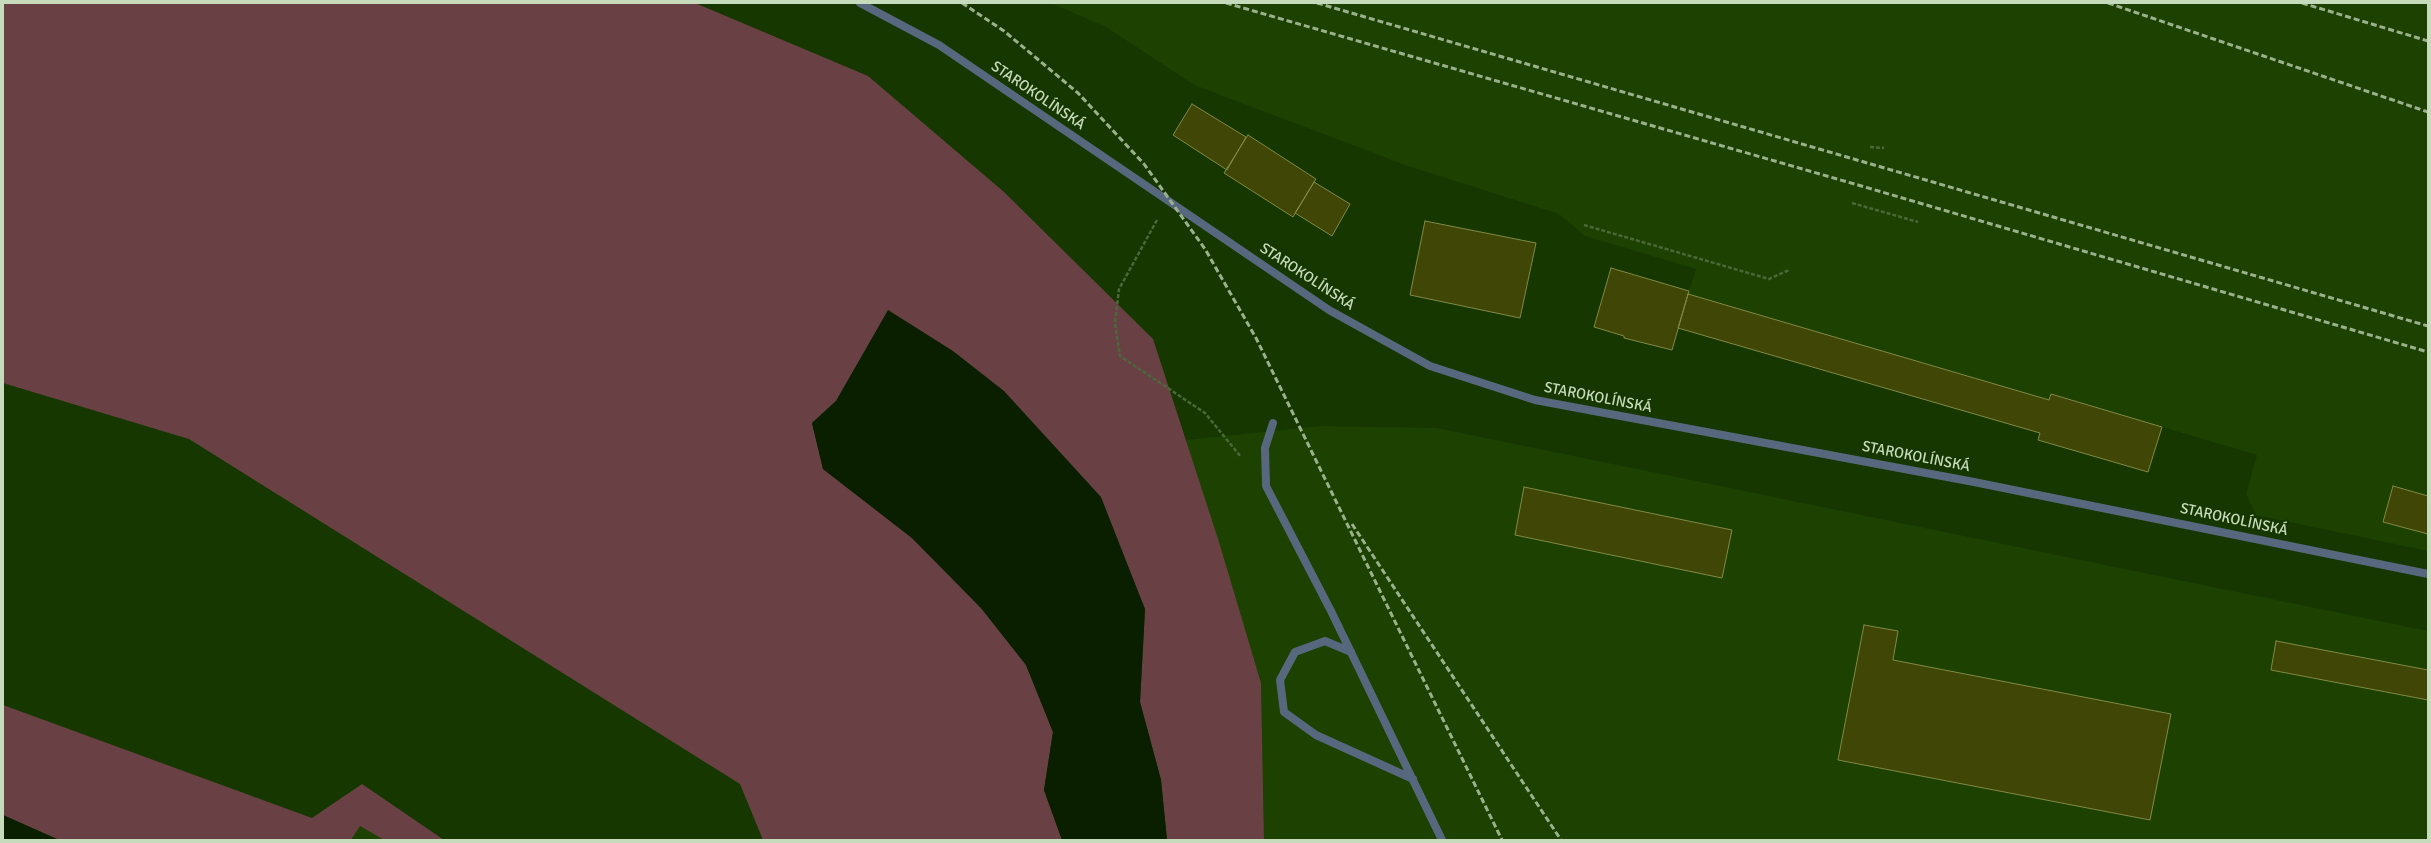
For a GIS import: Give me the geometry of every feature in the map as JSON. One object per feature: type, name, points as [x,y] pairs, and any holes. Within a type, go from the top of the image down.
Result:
[{"type":"street","name":"STAROKOLÍNSKÁ","points":[[860,3],[939,45],[1329,310],[1430,366],[1535,400],[1981,483],[2428,574]]},
{"type":"street","points":[[1273,423],[1265,448],[1266,486],[1351,652],[1442,840]]},
{"type":"street","points":[[1351,652],[1325,641],[1295,652],[1280,680],[1284,712],[1316,735],[1413,779]]},
{"type":"path","points":[[1870,147],[1884,148]]},
{"type":"path","points":[[1167,201],[1119,289],[1116,324],[1120,356],[1205,413],[1266,486]]},
{"type":"path","points":[[1852,203],[1918,222]]},
{"type":"path","points":[[1584,225],[1769,279],[1789,270]]},
{"type":"shaded area","points":[[3,3],[695,3],[868,76],[1004,192],[1153,339],[1219,542],[1261,683],[1264,840],[1167,840],[1161,780],[1140,702],[1145,609],[889,310],[836,401],[812,423],[823,469],[912,538],[981,608],[1026,665],[1053,732],[1044,790],[1062,840],[763,840],[740,784],[189,439],[3,383]]},
{"type":"shaded area","points":[[1051,3],[2428,3],[2428,551],[2256,515],[2246,494],[2257,455],[2051,394],[2049,400],[1688,294],[1696,269],[1585,236],[1559,214],[1405,165],[1194,85],[1106,27]]},
{"type":"shaded area","points":[[888,310],[953,351],[1004,391],[1101,497],[1145,609],[1140,702],[1161,780],[1167,840],[1062,840],[1044,790],[1053,732],[1026,665],[981,608],[912,538],[823,469],[812,423],[836,401]]},
{"type":"shaded area","points":[[1322,426],[1437,428],[2428,631],[2428,840],[1264,840],[1261,683],[1185,440]]},
{"type":"shaded area","points":[[3,705],[312,818],[362,784],[444,840],[384,840],[360,826],[351,840],[59,840],[3,815]]},
{"type":"shaded area","points":[[3,815],[59,840],[3,840]]},
{"type":"shaded area","points":[[360,826],[384,840],[351,840]]},
{"type":"building","points":[[1192,104],[1246,137],[1227,170],[1173,135]]},
{"type":"building","points":[[1248,135],[1316,179],[1293,217],[1224,173]]},
{"type":"building","points":[[1314,182],[1350,204],[1332,236],[1295,213]]},
{"type":"building","points":[[1425,221],[1536,243],[1520,318],[1410,295]]},
{"type":"building","points":[[1611,268],[1689,291],[1672,350],[1624,338],[1624,336],[1594,327]]},
{"type":"building","points":[[1688,294],[2049,400],[2051,394],[2162,427],[2148,472],[2038,440],[2040,433],[1678,328]]},
{"type":"building","points":[[2393,486],[2428,496],[2428,534],[2383,522]]},
{"type":"building","points":[[1524,487],[1732,530],[1722,578],[1515,535]]},
{"type":"building","points":[[1864,625],[1898,631],[1893,660],[2171,714],[2150,820],[1838,760]]},
{"type":"building","points":[[2276,641],[2428,670],[2428,700],[2271,670]]},
{"type":"railway","points":[[962,3],[1004,31],[1078,93],[1144,164],[1205,249],[1256,338],[1502,840]]},
{"type":"railway","points":[[1226,3],[1858,185],[2428,352]]},
{"type":"railway","points":[[1317,3],[2428,326]]},
{"type":"railway","points":[[2108,3],[2428,112]]},
{"type":"railway","points":[[2302,3],[2428,41]]},
{"type":"railway","points":[[1352,524],[1561,840]]}]
